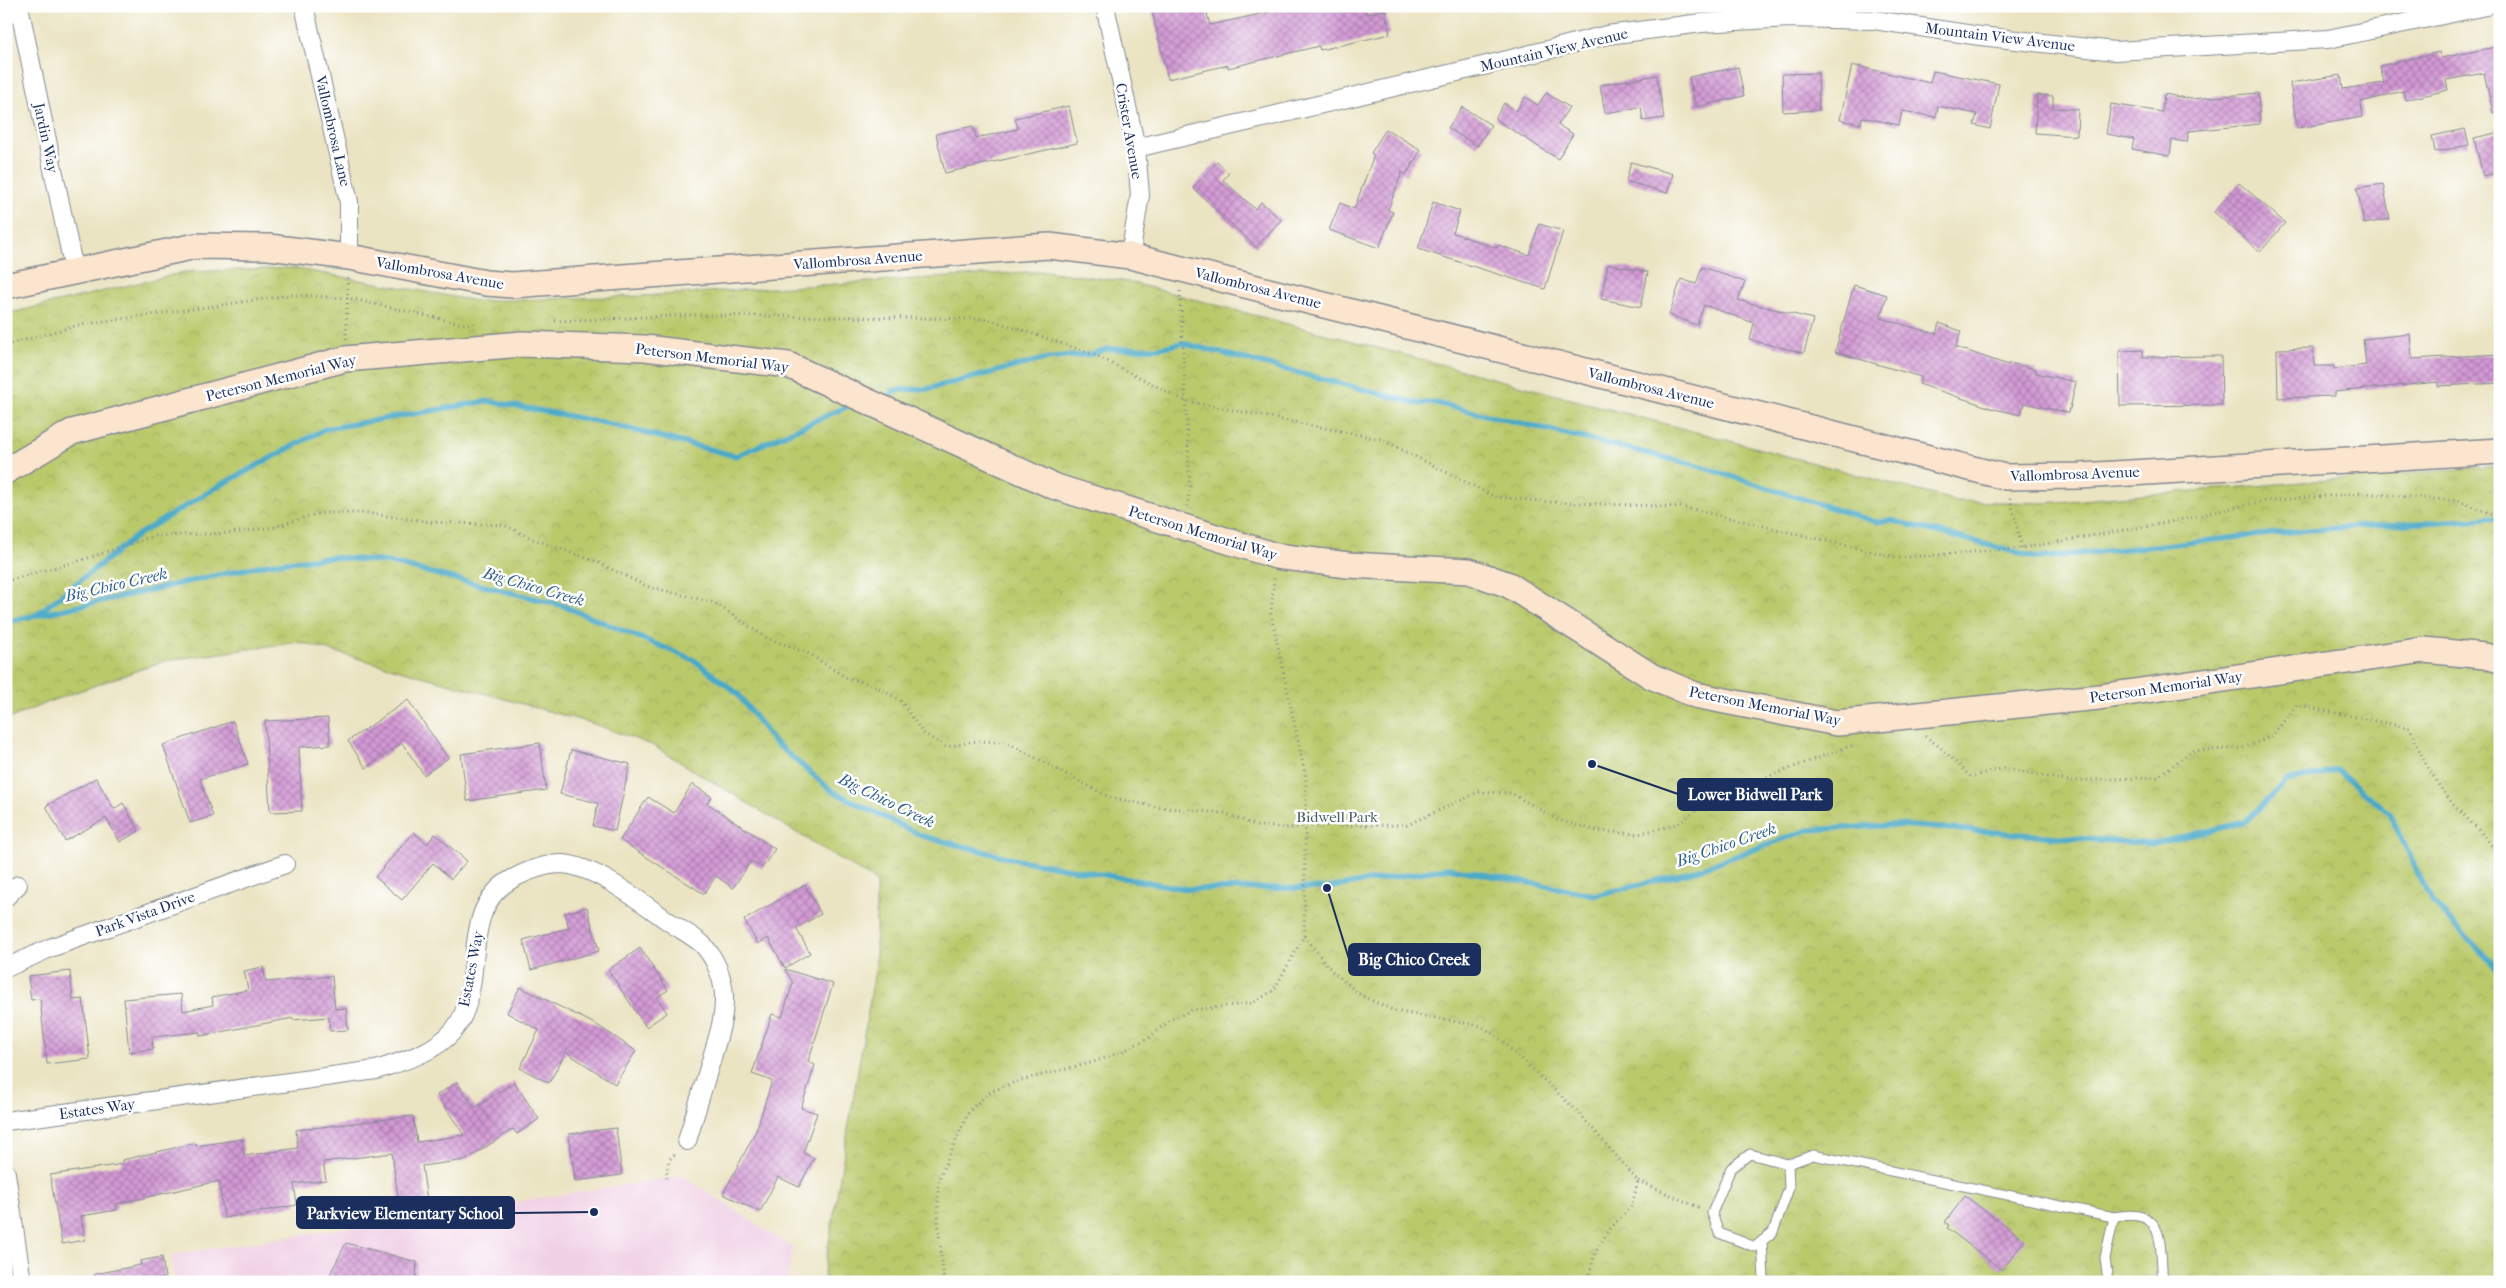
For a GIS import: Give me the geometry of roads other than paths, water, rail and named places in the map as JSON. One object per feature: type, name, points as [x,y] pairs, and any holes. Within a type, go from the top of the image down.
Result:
[{"type":"street","name":"Jardin Way","points":[[18,6],[74,270]]},
{"type":"street","name":"Vallombrosa Lane","points":[[304,6],[349,202],[348,257]]},
{"type":"street","name":"Crister Avenue","points":[[1105,6],[1136,148],[1140,195],[1130,256]]},
{"type":"street","name":"Mountain View Avenue","points":[[1136,148],[1607,35],[1702,22],[1790,18],[1874,20],[1980,36],[2115,51],[2328,39],[2486,6]]},
{"type":"street","points":[[6,20],[22,27]]},
{"type":"street","name":"Vallombrosa Avenue","points":[[6,286],[74,270],[196,246],[269,246],[348,257],[486,283],[512,285],[1049,246],[1130,256],[2005,477],[2080,476],[2500,451]]},
{"type":"street","name":"Peterson Memorial Way","points":[[6,471],[72,432],[345,359],[522,344],[645,348],[788,366],[1053,486],[1276,556],[1348,565],[1469,571],[1509,584],[1651,676],[1695,695],[1837,723],[2099,697],[2424,650],[2485,656],[2500,660]]},
{"type":"street","name":"Park Vista Drive","points":[[6,968],[50,948],[285,864]]},
{"type":"street","name":"Estates Way","points":[[6,1121],[376,1070],[413,1058],[440,1043],[453,1031],[466,1008],[471,985],[475,942],[482,912],[495,892],[511,880],[537,867],[563,864],[588,872],[614,884],[702,945],[718,967],[724,994],[722,1024],[687,1141]]},
{"type":"street","points":[[6,1172],[22,1282]]},
{"type":"lane","points":[[1788,1164],[1789,1188],[1774,1232],[1755,1247],[1719,1233],[1712,1213],[1732,1168],[1750,1154],[1788,1164],[1813,1156],[2114,1217],[2130,1214],[2146,1216],[2156,1227],[2163,1282]]},
{"type":"lane","points":[[2108,1282],[2105,1258],[2114,1217]]},
{"type":"lane","points":[[1762,1241],[1764,1280]]},
{"type":"waterway","points":[[884,400],[888,399],[894,390],[927,389],[1045,359],[1093,354],[1106,349],[1159,348],[1182,343],[1420,404],[1432,402],[1692,464],[1876,522],[1890,520],[2039,558],[2308,530],[2500,518]]},
{"type":"waterway","points":[[35,616],[139,534],[219,486],[325,429],[488,401],[601,422],[736,456],[855,403]]},
{"type":"waterway","name":"Big Chico Creek","points":[[6,622],[268,564],[332,557],[387,562],[561,605],[694,660],[737,693],[773,741],[832,791],[922,836],[1018,860],[1187,889],[1327,888],[1449,868],[1596,895],[1691,872],[1808,830],[1898,825],[2153,844],[2245,822],[2287,781],[2337,770],[2389,813],[2432,902],[2500,971]]},
{"type":"place","name":"Lower Bidwell Park","points":[[1592,764]]},
{"type":"place","name":"Big Chico Creek","points":[[1327,888]]},
{"type":"place","name":"Parkview Elementary School","points":[[594,1212]]},
{"type":"park label","name":"Bidwell Park","points":[[1337,817]]}]
